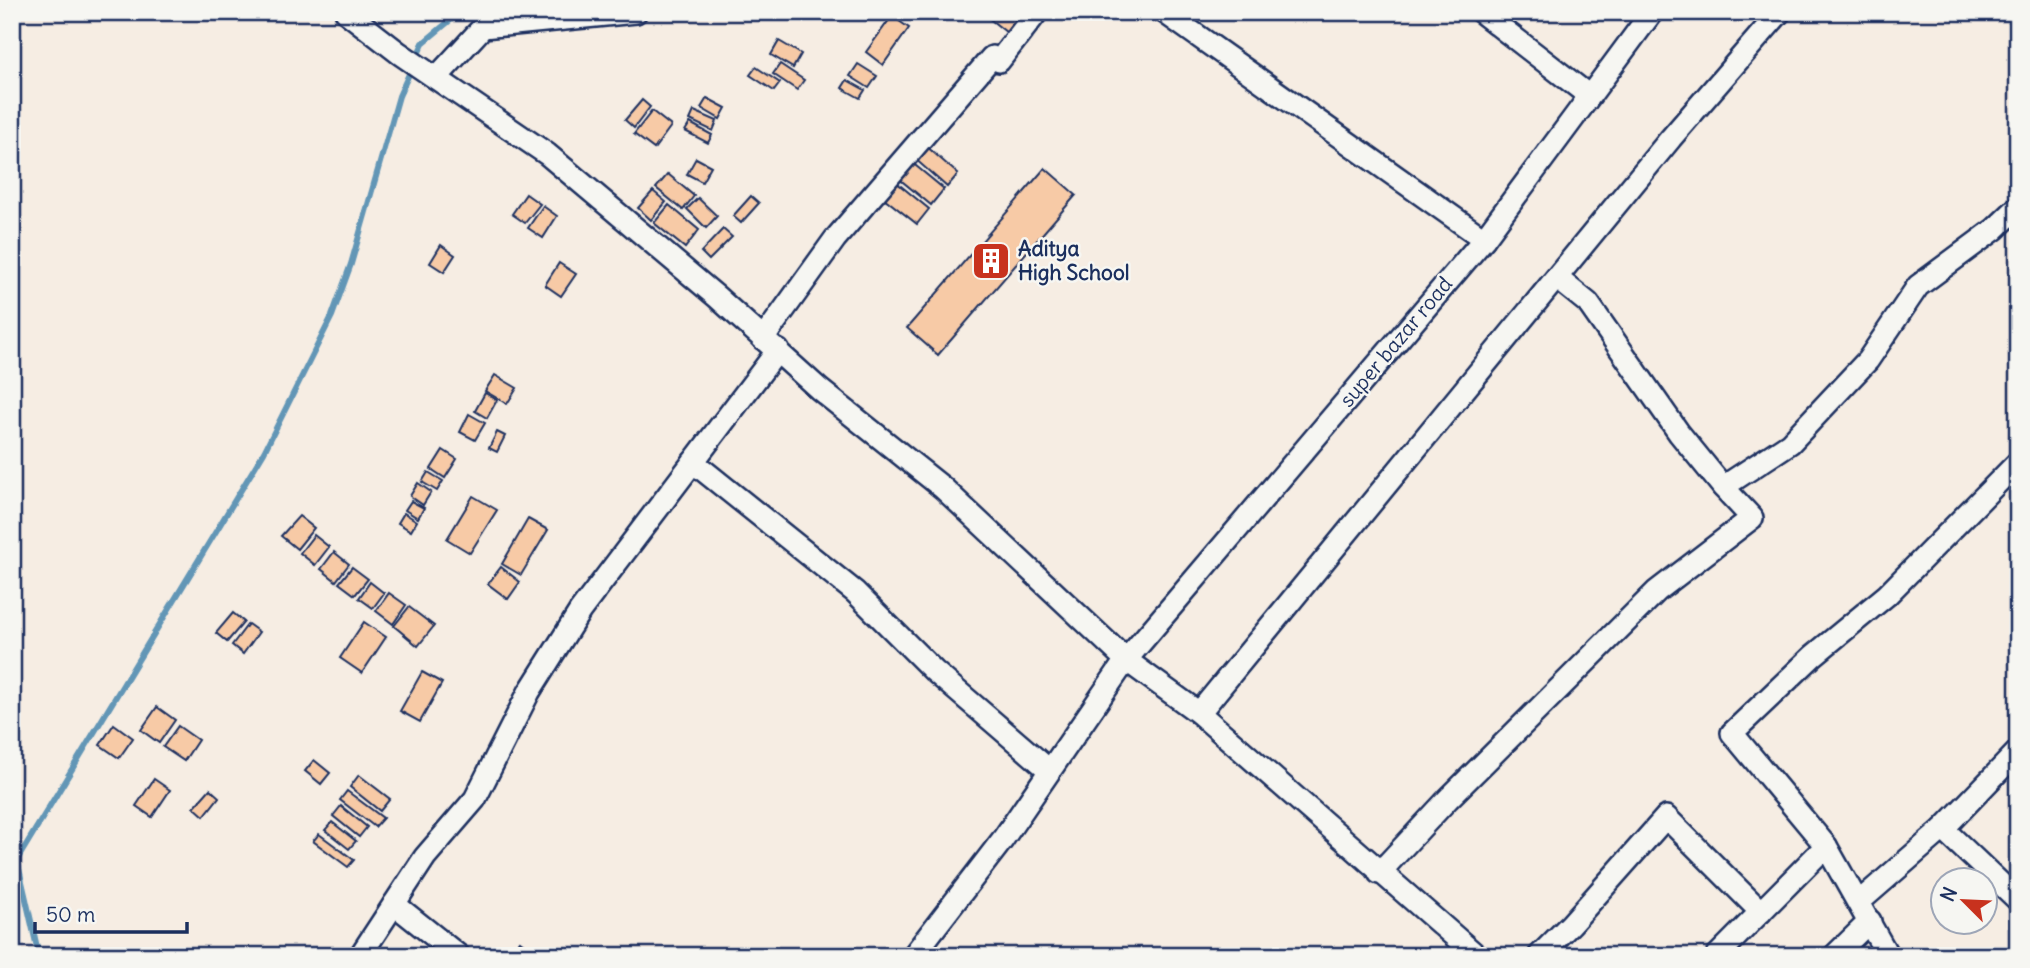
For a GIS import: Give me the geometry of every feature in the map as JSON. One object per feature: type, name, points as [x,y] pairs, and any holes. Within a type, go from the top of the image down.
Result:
[{"type":"street","points":[[345,12],[421,68],[547,154],[820,389],[943,488],[1126,660],[1199,713],[1333,828],[1378,873],[1477,956]]},
{"type":"street","points":[[421,68],[483,27],[636,12]]},
{"type":"street","points":[[359,956],[425,857],[475,799],[529,692],[580,611],[693,462],[771,345],[835,239],[992,57],[999,61],[1037,12]]},
{"type":"street","points":[[1164,12],[1484,239]]},
{"type":"street","points":[[1480,12],[1588,95]]},
{"type":"street","name":"super bazar road","points":[[913,956],[1003,839],[1126,660],[1484,239],[1651,12]]},
{"type":"street","points":[[1199,713],[1780,12]]},
{"type":"street","points":[[1723,487],[1790,443],[1868,360],[1918,286],[1995,229],[2018,207]]},
{"type":"street","points":[[1378,873],[1448,799],[1657,591],[1752,518],[1679,433],[1588,303],[1557,278]]},
{"type":"street","points":[[693,462],[855,592],[934,671],[1049,771]]},
{"type":"street","points":[[1888,956],[1826,846],[1732,733],[1813,656],[1887,595],[2018,462]]},
{"type":"street","points":[[1859,902],[1943,829],[2018,751]]},
{"type":"street","points":[[1539,956],[1666,817],[1761,912]]},
{"type":"street","points":[[1943,829],[2018,900]]},
{"type":"street","points":[[1717,956],[1826,846]]},
{"type":"street","points":[[394,904],[459,956]]},
{"type":"street","points":[[1834,956],[1870,921]]},
{"type":"building","points":[[981,12],[1021,12],[1006,32]]},
{"type":"building","points":[[892,16],[909,28],[883,65],[866,52]]},
{"type":"building","points":[[779,41],[801,54],[793,68],[771,55]]},
{"type":"building","points":[[780,64],[804,80],[797,90],[773,74]]},
{"type":"building","points":[[858,64],[877,76],[869,88],[850,76]]},
{"type":"building","points":[[756,67],[780,83],[774,91],[750,75]]},
{"type":"building","points":[[847,80],[865,90],[860,98],[842,88]]},
{"type":"building","points":[[707,98],[726,108],[720,119],[701,108]]},
{"type":"building","points":[[642,100],[650,107],[634,128],[625,120]]},
{"type":"building","points":[[652,111],[671,126],[654,149],[634,134]]},
{"type":"building","points":[[694,111],[717,121],[713,131],[690,120]]},
{"type":"building","points":[[690,123],[712,135],[708,143],[685,131]]},
{"type":"building","points":[[925,145],[958,174],[947,187],[914,158]]},
{"type":"building","points":[[696,158],[711,166],[702,182],[687,174]]},
{"type":"building","points":[[910,161],[944,189],[931,205],[897,177]]},
{"type":"building","name":"Aditya High School","points":[[1045,168],[1076,195],[938,355],[907,328]]},
{"type":"building","points":[[668,174],[694,196],[683,210],[656,188]]},
{"type":"building","points":[[896,182],[929,209],[917,224],[884,198]]},
{"type":"building","points":[[653,191],[666,202],[651,220],[638,208]]},
{"type":"building","points":[[526,194],[540,204],[525,223],[512,214]]},
{"type":"building","points":[[751,196],[759,203],[741,223],[733,216]]},
{"type":"building","points":[[698,198],[717,216],[706,228],[687,209]]},
{"type":"building","points":[[669,205],[699,230],[685,248],[654,223]]},
{"type":"building","points":[[543,206],[557,216],[543,238],[528,228]]},
{"type":"building","points":[[723,229],[732,237],[709,260],[701,252]]},
{"type":"building","points":[[441,245],[455,255],[444,272],[430,263]]},
{"type":"building","points":[[559,263],[576,274],[561,296],[545,285]]},
{"type":"building","points":[[495,375],[517,388],[507,404],[485,391]]},
{"type":"building","points":[[485,393],[497,400],[487,418],[475,411]]},
{"type":"building","points":[[469,414],[485,423],[475,440],[460,432]]},
{"type":"building","points":[[497,432],[505,436],[497,452],[489,448]]},
{"type":"building","points":[[443,450],[457,459],[445,478],[431,469]]},
{"type":"building","points":[[428,472],[443,481],[437,491],[422,482]]},
{"type":"building","points":[[418,483],[431,492],[423,505],[410,496]]},
{"type":"building","points":[[473,496],[497,510],[470,553],[447,539]]},
{"type":"building","points":[[411,501],[424,508],[418,518],[405,510]]},
{"type":"building","points":[[404,513],[417,521],[411,531],[398,523]]},
{"type":"building","points":[[299,516],[314,528],[297,549],[281,536]]},
{"type":"building","points":[[528,519],[548,530],[521,575],[502,564]]},
{"type":"building","points":[[314,535],[329,547],[315,565],[300,553]]},
{"type":"building","points":[[334,552],[349,564],[336,581],[321,569]]},
{"type":"building","points":[[352,567],[368,579],[355,595],[339,583]]},
{"type":"building","points":[[501,567],[520,582],[508,599],[488,584]]},
{"type":"building","points":[[370,582],[384,593],[373,608],[359,598]]},
{"type":"building","points":[[389,593],[406,605],[393,624],[376,611]]},
{"type":"building","points":[[409,607],[434,626],[418,646],[394,626]]},
{"type":"building","points":[[233,613],[244,622],[227,642],[216,633]]},
{"type":"building","points":[[364,622],[386,637],[362,673],[340,658]]},
{"type":"building","points":[[248,624],[259,632],[243,654],[232,645]]},
{"type":"building","points":[[422,672],[442,683],[420,722],[400,711]]},
{"type":"building","points":[[157,707],[175,720],[159,743],[141,730]]},
{"type":"building","points":[[114,724],[133,738],[119,758],[100,745]]},
{"type":"building","points":[[178,726],[198,740],[184,761],[163,747]]},
{"type":"building","points":[[314,760],[330,773],[321,784],[305,771]]},
{"type":"building","points":[[359,775],[390,799],[380,811],[350,787]]},
{"type":"building","points":[[154,779],[170,790],[152,817],[136,806]]},
{"type":"building","points":[[210,789],[219,797],[204,816],[194,807]]},
{"type":"building","points":[[347,791],[383,818],[375,827],[340,800]]},
{"type":"building","points":[[341,806],[367,827],[359,837],[333,816]]},
{"type":"building","points":[[332,822],[356,841],[349,849],[325,830]]},
{"type":"building","points":[[319,834],[354,860],[348,867],[313,841]]},
{"type":"building","points":[[520,941],[539,955],[539,956],[509,956]]},
{"type":"waterway","points":[[39,956],[17,860],[264,452],[332,316],[351,264],[399,96],[423,43],[459,13],[478,12]]},
{"type":"place","name":"Aditya High School","points":[[991,261]]}]
